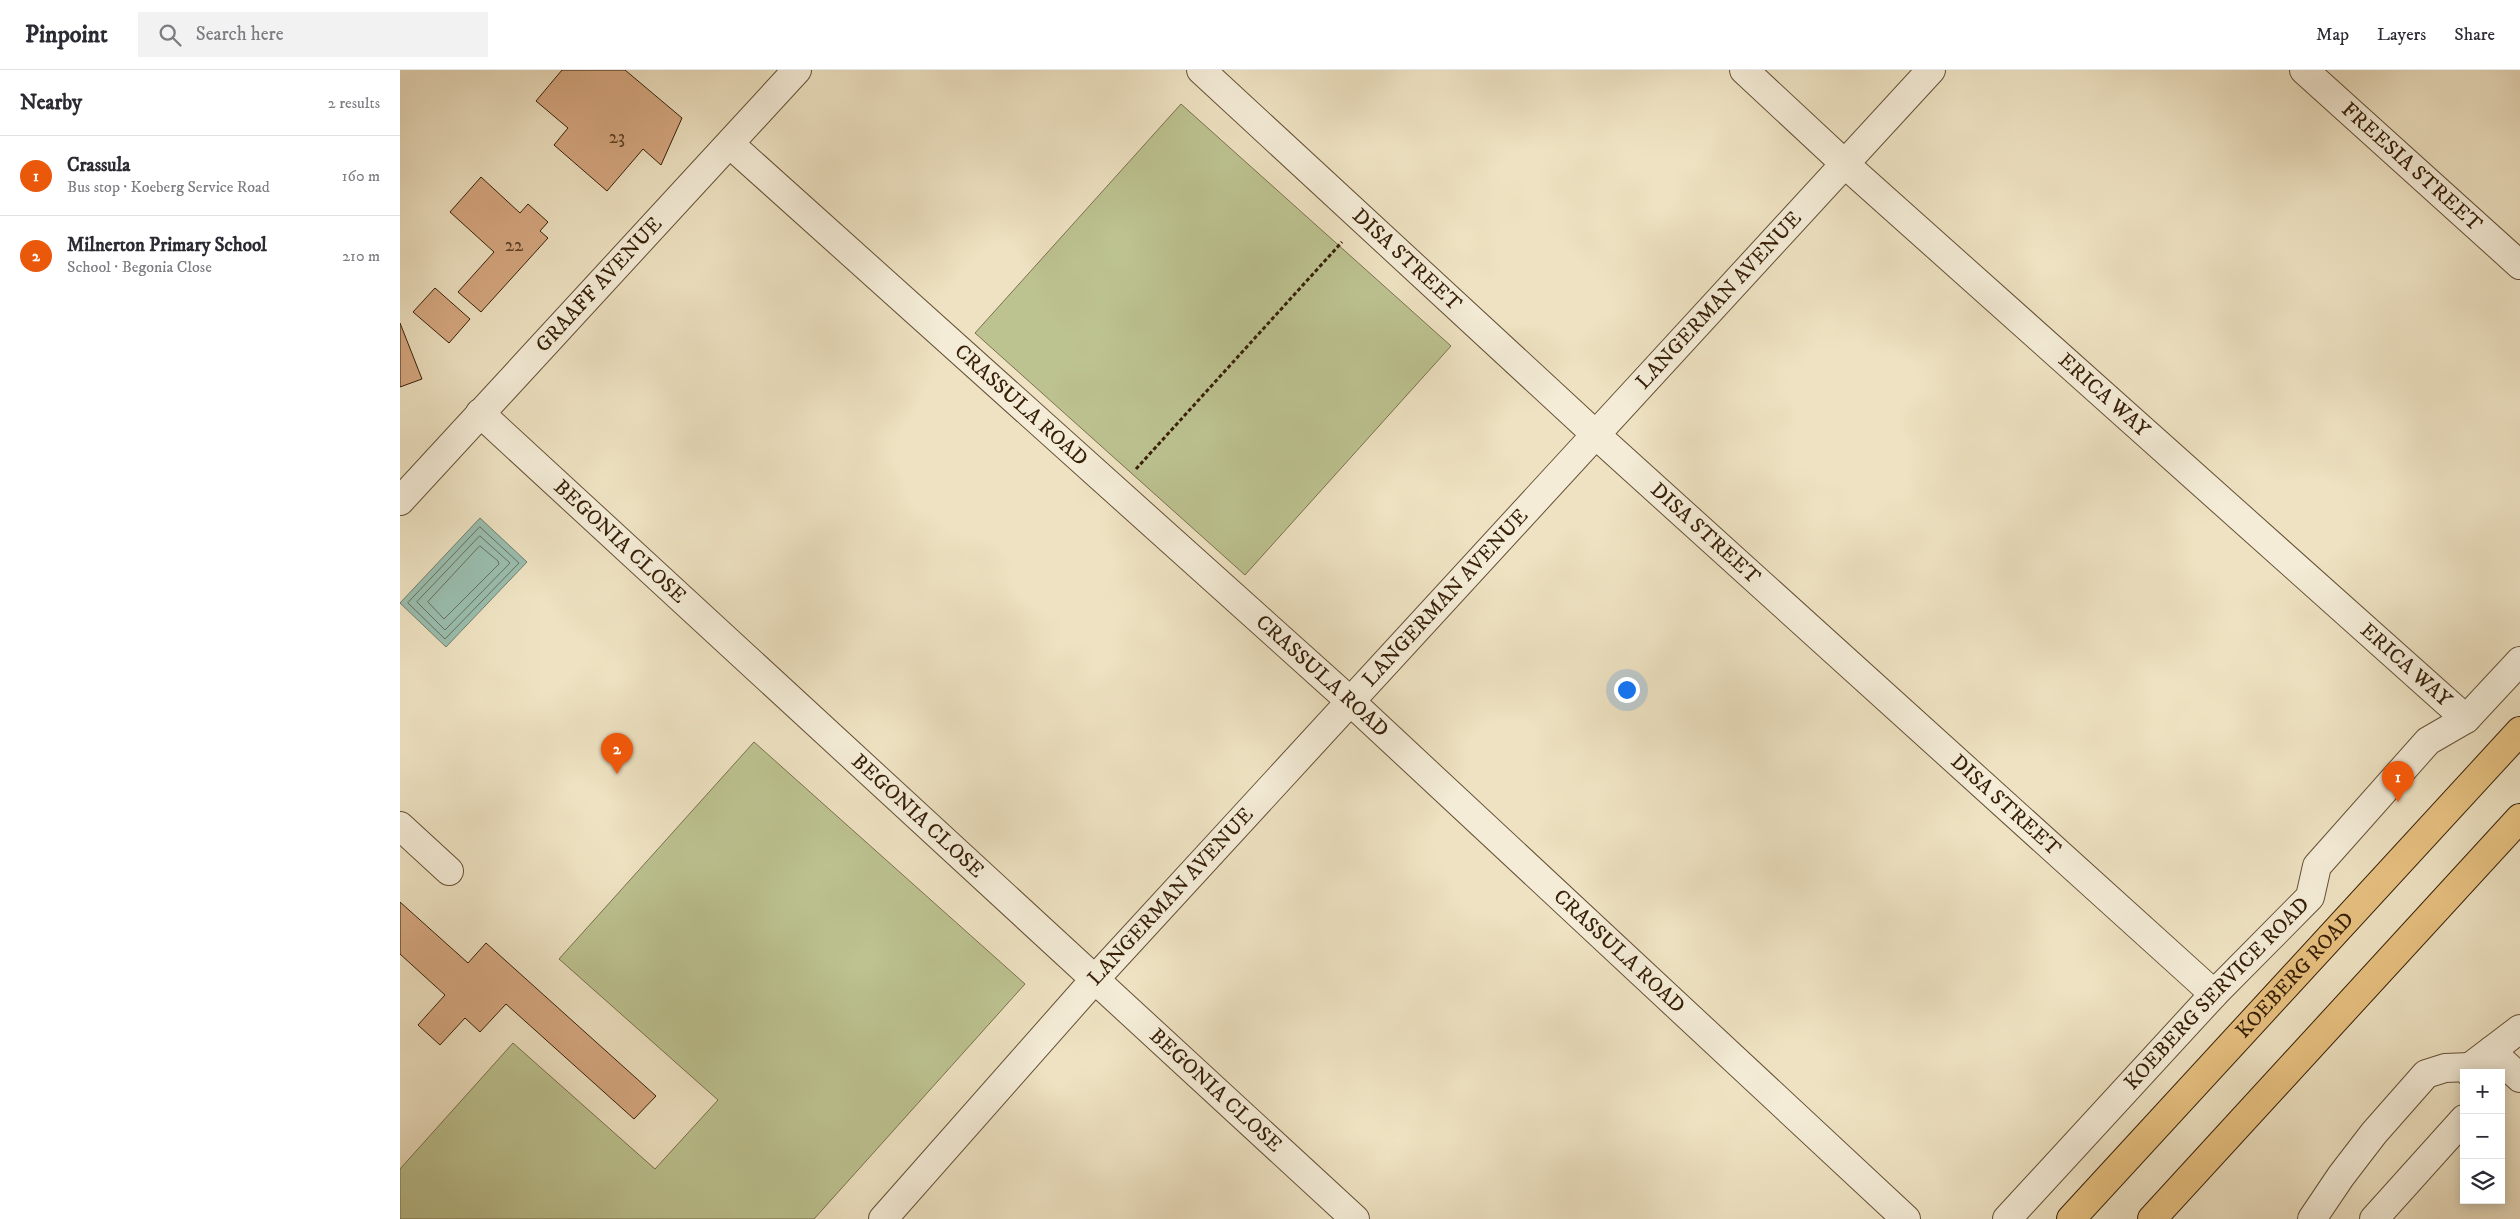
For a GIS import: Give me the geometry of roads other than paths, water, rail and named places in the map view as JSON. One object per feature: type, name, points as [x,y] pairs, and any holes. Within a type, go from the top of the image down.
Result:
[{"type":"main road","name":"KOEBERG ROAD","points":[[2071,1219],[2520,731]]},
{"type":"main road","points":[[2152,1219],[2520,818]]},
{"type":"street","name":"GRAAFF AVENUE","points":[[400,501],[797,70]]},
{"type":"street","name":"DISA STREET","points":[[1201,70],[1595,434],[2214,994]]},
{"type":"street","name":"ERICA WAY","points":[[1744,70],[1846,165],[2466,719]]},
{"type":"street","name":"LANGERMAN AVENUE","points":[[883,1219],[1095,979],[1595,434],[1846,165],[1931,70]]},
{"type":"street","name":"FREESIA STREET","points":[[2304,70],[2520,265]]},
{"type":"street","name":"CRASSULA ROAD","points":[[730,144],[1350,701],[1906,1219]]},
{"type":"street","name":"BEGONIA CLOSE","points":[[480,413],[1355,1219]]},
{"type":"street","name":"KOEBERG SERVICE ROAD","points":[[2007,1219],[2214,994],[2310,897],[2318,866],[2428,741],[2466,719],[2520,661]]},
{"type":"street","points":[[400,826],[449,871]]},
{"type":"street","points":[[2477,1064],[2520,1029]]},
{"type":"street","points":[[2312,1219],[2341,1176],[2374,1133],[2426,1074],[2445,1068],[2477,1064],[2520,1078]]},
{"type":"street","points":[[2374,1219],[2460,1123]]},
{"type":"water","points":[[480,518],[527,562],[446,647],[400,603]]},
{"type":"place","name":"Milnerton Primary School","points":[[617,774]]},
{"type":"place","name":"Crassula","points":[[2398,802]]}]
